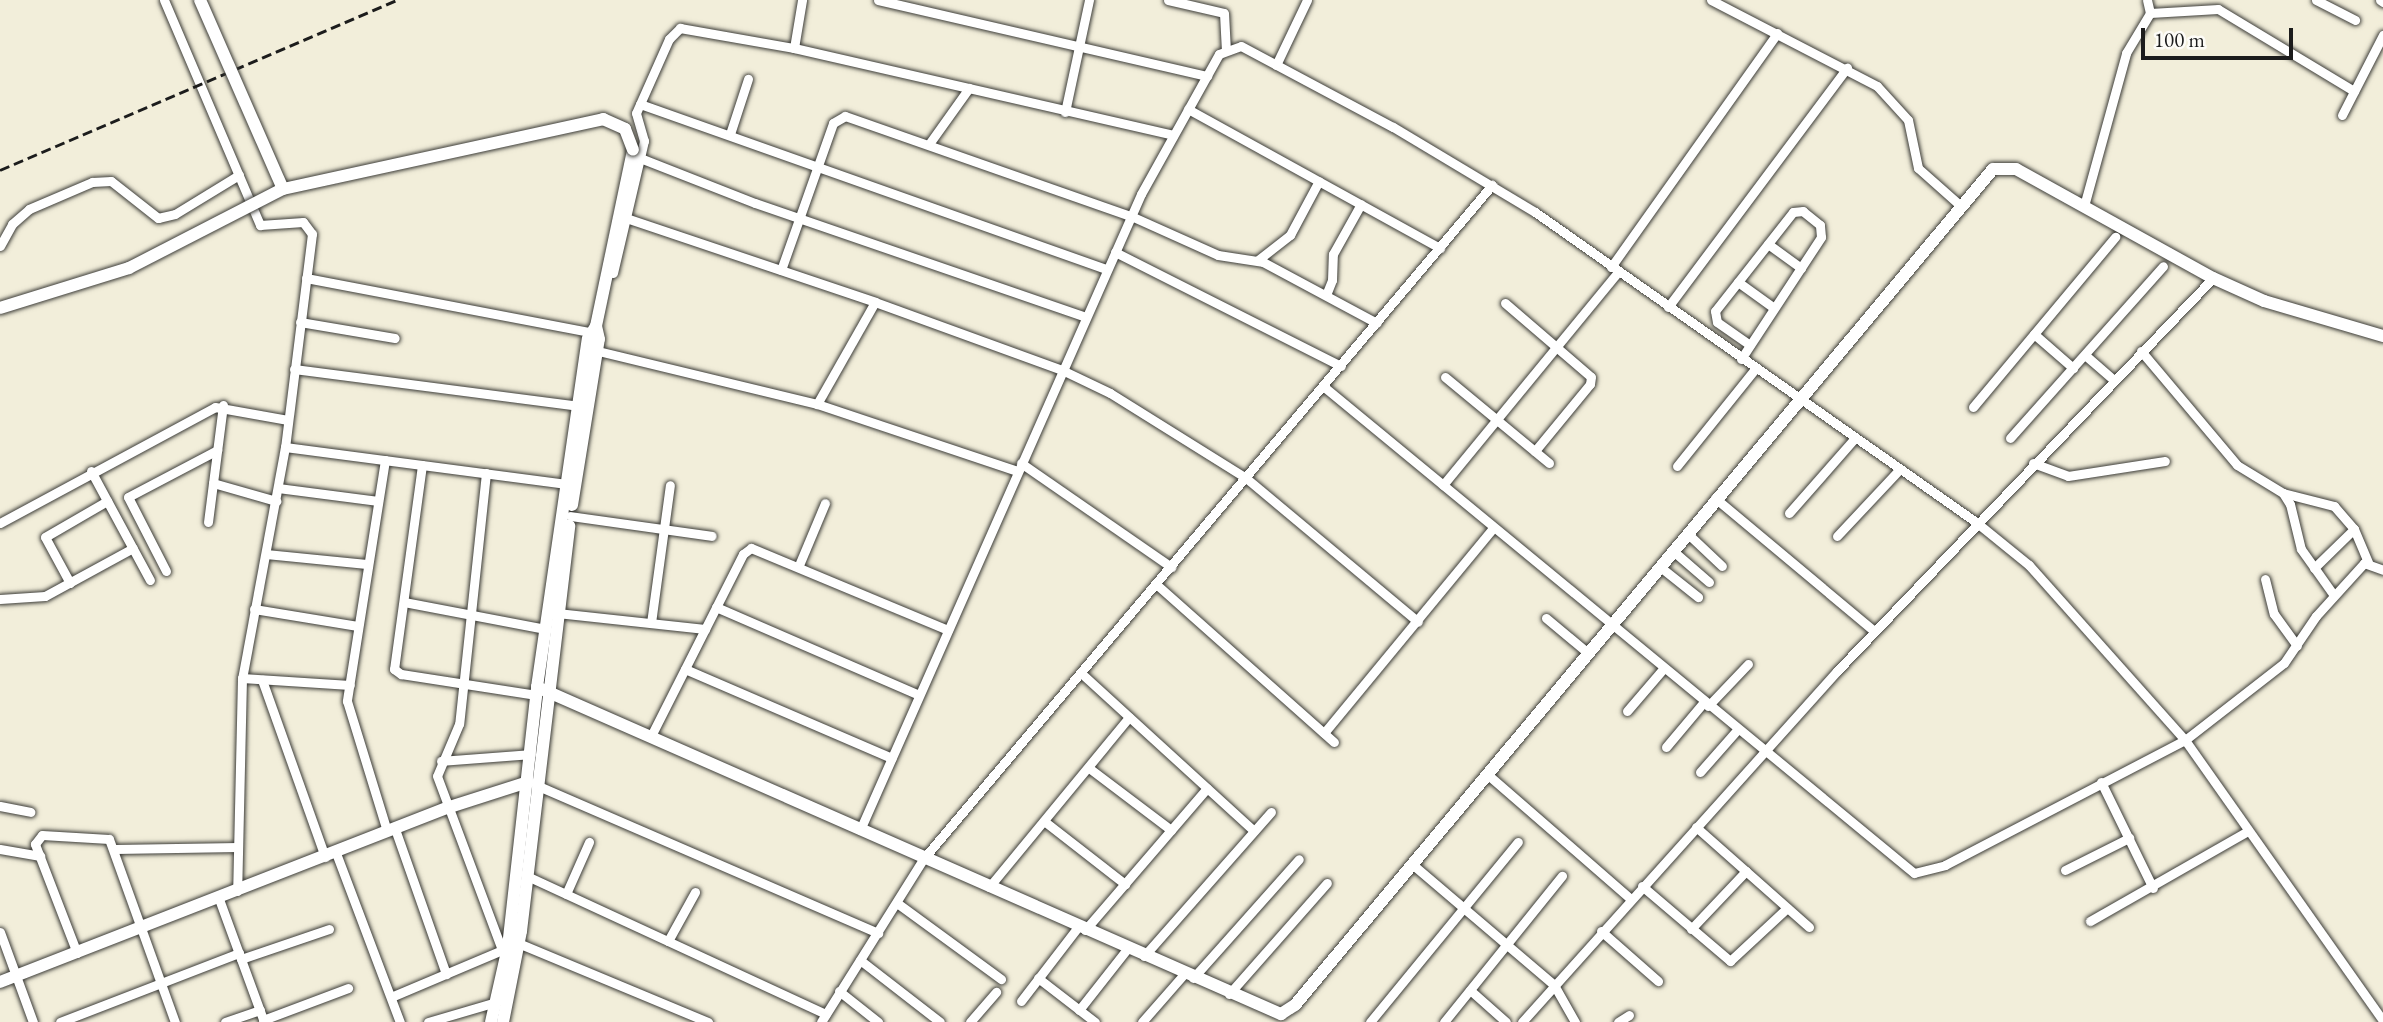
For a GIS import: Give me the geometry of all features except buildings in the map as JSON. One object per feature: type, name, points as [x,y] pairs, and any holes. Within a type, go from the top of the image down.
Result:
[{"type":"main road","points":[[200,0],[283,189]]},
{"type":"main road","points":[[0,308],[129,268],[283,189],[603,119],[625,130],[637,154],[578,406],[545,629],[527,876],[503,1022]]},
{"type":"main road","points":[[540,691],[651,736],[1275,1017],[1295,1006],[1715,498],[1802,401],[1982,177],[2003,166],[2084,206],[2213,278],[2264,301],[2383,336]]},
{"type":"main road","points":[[491,1022],[533,784],[531,754],[540,691],[557,613],[570,516],[598,351],[595,330]]},
{"type":"main road","points":[[0,982],[450,807],[533,784]]},
{"type":"street","points":[[164,0],[260,225],[303,222],[311,229],[285,447],[242,678],[237,891]]},
{"type":"street","points":[[794,48],[802,0]]},
{"type":"street","points":[[878,0],[922,5],[1206,76]]},
{"type":"street","points":[[1065,112],[1089,0]]},
{"type":"street","points":[[860,830],[1131,216],[1206,76],[1226,48],[1224,13],[1168,0]]},
{"type":"street","points":[[1276,65],[1307,0]]},
{"type":"street","points":[[1711,0],[1847,68],[1896,102],[1908,120],[1918,168],[1961,206]]},
{"type":"street","points":[[2084,206],[2126,53],[2150,13],[2147,0]]},
{"type":"street","points":[[2316,0],[2355,20]]},
{"type":"street","points":[[2150,13],[2218,9],[2354,91]]},
{"type":"street","points":[[306,278],[595,330],[626,218],[637,154],[644,141],[636,113],[669,39],[680,28],[794,48],[1173,135]]},
{"type":"street","points":[[1443,485],[1558,346],[1615,269],[1777,33]]},
{"type":"street","points":[[2342,115],[2383,35]]},
{"type":"street","points":[[1226,48],[1241,46],[1492,185],[1976,522],[2070,607],[2185,740],[2383,1021]]},
{"type":"street","points":[[1668,307],[1847,68]]},
{"type":"street","points":[[730,134],[748,79]]},
{"type":"street","points":[[929,144],[969,88]]},
{"type":"street","points":[[640,104],[820,165],[1107,269]]},
{"type":"street","points":[[1188,109],[1440,248]]},
{"type":"street","points":[[781,270],[838,116],[929,144],[1131,216],[1219,255],[1258,260],[1377,323]]},
{"type":"street","points":[[637,154],[801,219],[1086,317]]},
{"type":"street","points":[[0,246],[12,224],[29,209],[92,181],[111,181],[158,218],[175,214],[239,175]]},
{"type":"street","points":[[1258,260],[1290,235],[1319,181]]},
{"type":"street","points":[[527,876],[668,941],[824,1018],[924,859],[1492,185]]},
{"type":"street","points":[[1326,295],[1332,280],[1333,254],[1361,204]]},
{"type":"street","points":[[1741,359],[1801,268],[1823,231],[1803,211],[1793,212],[1713,317],[1750,345]]},
{"type":"street","points":[[626,218],[874,302],[1062,370],[1157,419],[1246,478],[1418,622]]},
{"type":"street","points":[[1972,407],[2115,237]]},
{"type":"street","points":[[1768,244],[1801,268]]},
{"type":"street","points":[[1115,252],[1340,366]]},
{"type":"street","points":[[2010,438],[2163,266]]},
{"type":"street","points":[[1522,1022],[1601,931],[1874,631],[2213,278]]},
{"type":"street","points":[[1738,282],[1774,309]]},
{"type":"street","points":[[817,404],[874,302]]},
{"type":"street","points":[[1505,303],[1587,370],[1590,384],[1535,451]]},
{"type":"street","points":[[300,322],[395,338]]},
{"type":"street","points":[[2034,334],[2073,368]]},
{"type":"street","points":[[598,351],[817,404],[1019,467],[1171,567]]},
{"type":"street","points":[[2141,351],[2236,465],[2283,493],[2334,506],[2354,529],[2368,562],[2383,570]]},
{"type":"street","points":[[2085,355],[2113,380]]},
{"type":"street","points":[[294,369],[578,406]]},
{"type":"street","points":[[1677,466],[1755,369]]},
{"type":"street","points":[[1445,377],[1549,463]]},
{"type":"street","points":[[1323,386],[1763,752],[1914,873],[1945,865],[2185,740],[2284,663],[2333,594],[2368,562]]},
{"type":"street","points":[[0,523],[91,471],[223,405],[288,420]]},
{"type":"street","points":[[208,522],[223,405]]},
{"type":"street","points":[[1789,513],[1855,438]]},
{"type":"street","points":[[285,447],[567,484]]},
{"type":"street","points":[[166,571],[128,497],[217,450]]},
{"type":"street","points":[[385,460],[350,685],[351,719],[446,974]]},
{"type":"street","points":[[2034,463],[2068,476],[2165,461]]},
{"type":"street","points":[[422,465],[394,668],[401,674],[540,691]]},
{"type":"street","points":[[1837,536],[1900,469]]},
{"type":"street","points":[[91,471],[150,580]]},
{"type":"street","points":[[391,997],[446,974],[503,955],[437,776],[441,761],[457,734],[486,474]]},
{"type":"street","points":[[212,483],[276,500]]},
{"type":"street","points":[[651,623],[670,485]]},
{"type":"street","points":[[278,488],[378,501]]},
{"type":"street","points":[[2283,493],[2290,503],[2297,540],[2333,594]]},
{"type":"street","points":[[1715,498],[1874,631]]},
{"type":"street","points":[[70,583],[46,537],[107,501]]},
{"type":"street","points":[[799,565],[825,503]]},
{"type":"street","points":[[570,516],[712,536]]},
{"type":"street","points":[[1324,733],[1493,528]]},
{"type":"street","points":[[2314,568],[2354,529]]},
{"type":"street","points":[[1687,533],[1722,566]]},
{"type":"street","points":[[651,736],[747,550],[758,547],[948,629]]},
{"type":"street","points":[[0,599],[45,596],[133,548]]},
{"type":"street","points":[[1672,550],[1709,582]]},
{"type":"street","points":[[266,554],[367,564]]},
{"type":"street","points":[[1659,566],[1698,597]]},
{"type":"street","points":[[2265,579],[2274,614],[2297,646]]},
{"type":"street","points":[[1156,584],[1334,742]]},
{"type":"street","points":[[404,602],[545,629]]},
{"type":"street","points":[[716,607],[919,695]]},
{"type":"street","points":[[254,609],[358,626]]},
{"type":"street","points":[[557,613],[705,629]]},
{"type":"street","points":[[1546,618],[1588,653]]},
{"type":"street","points":[[1666,747],[1705,704],[1748,664]]},
{"type":"street","points":[[685,669],[892,758]]},
{"type":"street","points":[[1627,711],[1663,669]]},
{"type":"street","points":[[1081,673],[1254,831]]},
{"type":"street","points":[[242,678],[350,685]]},
{"type":"street","points":[[262,680],[330,855],[400,1022]]},
{"type":"street","points":[[989,887],[1129,717]]},
{"type":"street","points":[[1700,772],[1737,730]]},
{"type":"street","points":[[441,761],[531,754]]},
{"type":"street","points":[[1089,768],[1171,830]]},
{"type":"street","points":[[1487,774],[1630,899]]},
{"type":"street","points":[[2101,782],[2152,888]]},
{"type":"street","points":[[533,784],[878,933]]},
{"type":"street","points":[[1021,1000],[1207,788]]},
{"type":"street","points":[[0,806],[30,812]]},
{"type":"street","points":[[1144,956],[1271,812]]},
{"type":"street","points":[[1044,821],[1125,884]]},
{"type":"street","points":[[1696,827],[1809,927]]},
{"type":"street","points":[[2090,921],[2248,831]]},
{"type":"street","points":[[77,953],[35,844],[42,835],[102,836],[115,849],[175,1022]]},
{"type":"street","points":[[2065,870],[2129,838]]},
{"type":"street","points":[[566,894],[589,842]]},
{"type":"street","points":[[1370,1022],[1461,905],[1518,842]]},
{"type":"street","points":[[115,849],[238,847]]},
{"type":"street","points":[[0,849],[40,856]]},
{"type":"street","points":[[1142,1022],[1298,859]]},
{"type":"street","points":[[1412,864],[1554,985],[1575,1022]]},
{"type":"street","points":[[1691,929],[1746,871]]},
{"type":"street","points":[[1444,1022],[1562,876]]},
{"type":"street","points":[[1229,995],[1327,883]]},
{"type":"street","points":[[1642,886],[1727,960],[1735,960],[1787,908]]},
{"type":"street","points":[[668,941],[695,892]]},
{"type":"street","points":[[219,899],[264,1021],[348,988]]},
{"type":"street","points":[[897,903],[1001,979]]},
{"type":"street","points":[[60,1022],[161,983],[329,929]]},
{"type":"street","points":[[1601,931],[1658,981]]},
{"type":"street","points":[[0,932],[33,1022]]},
{"type":"street","points":[[518,943],[708,1022]]},
{"type":"street","points":[[1079,1010],[1127,949]]},
{"type":"street","points":[[860,960],[940,1022]]},
{"type":"street","points":[[1038,978],[1095,1022]]},
{"type":"street","points":[[1470,990],[1506,1022]]},
{"type":"street","points":[[839,991],[878,1022]]},
{"type":"street","points":[[970,1022],[996,992]]},
{"type":"street","points":[[433,1021],[496,1002]]},
{"type":"street","points":[[225,1022],[260,1010]]},
{"type":"street","points":[[1618,1022],[1629,1015]]},
{"type":"railway","points":[[0,170],[397,0]]}]
